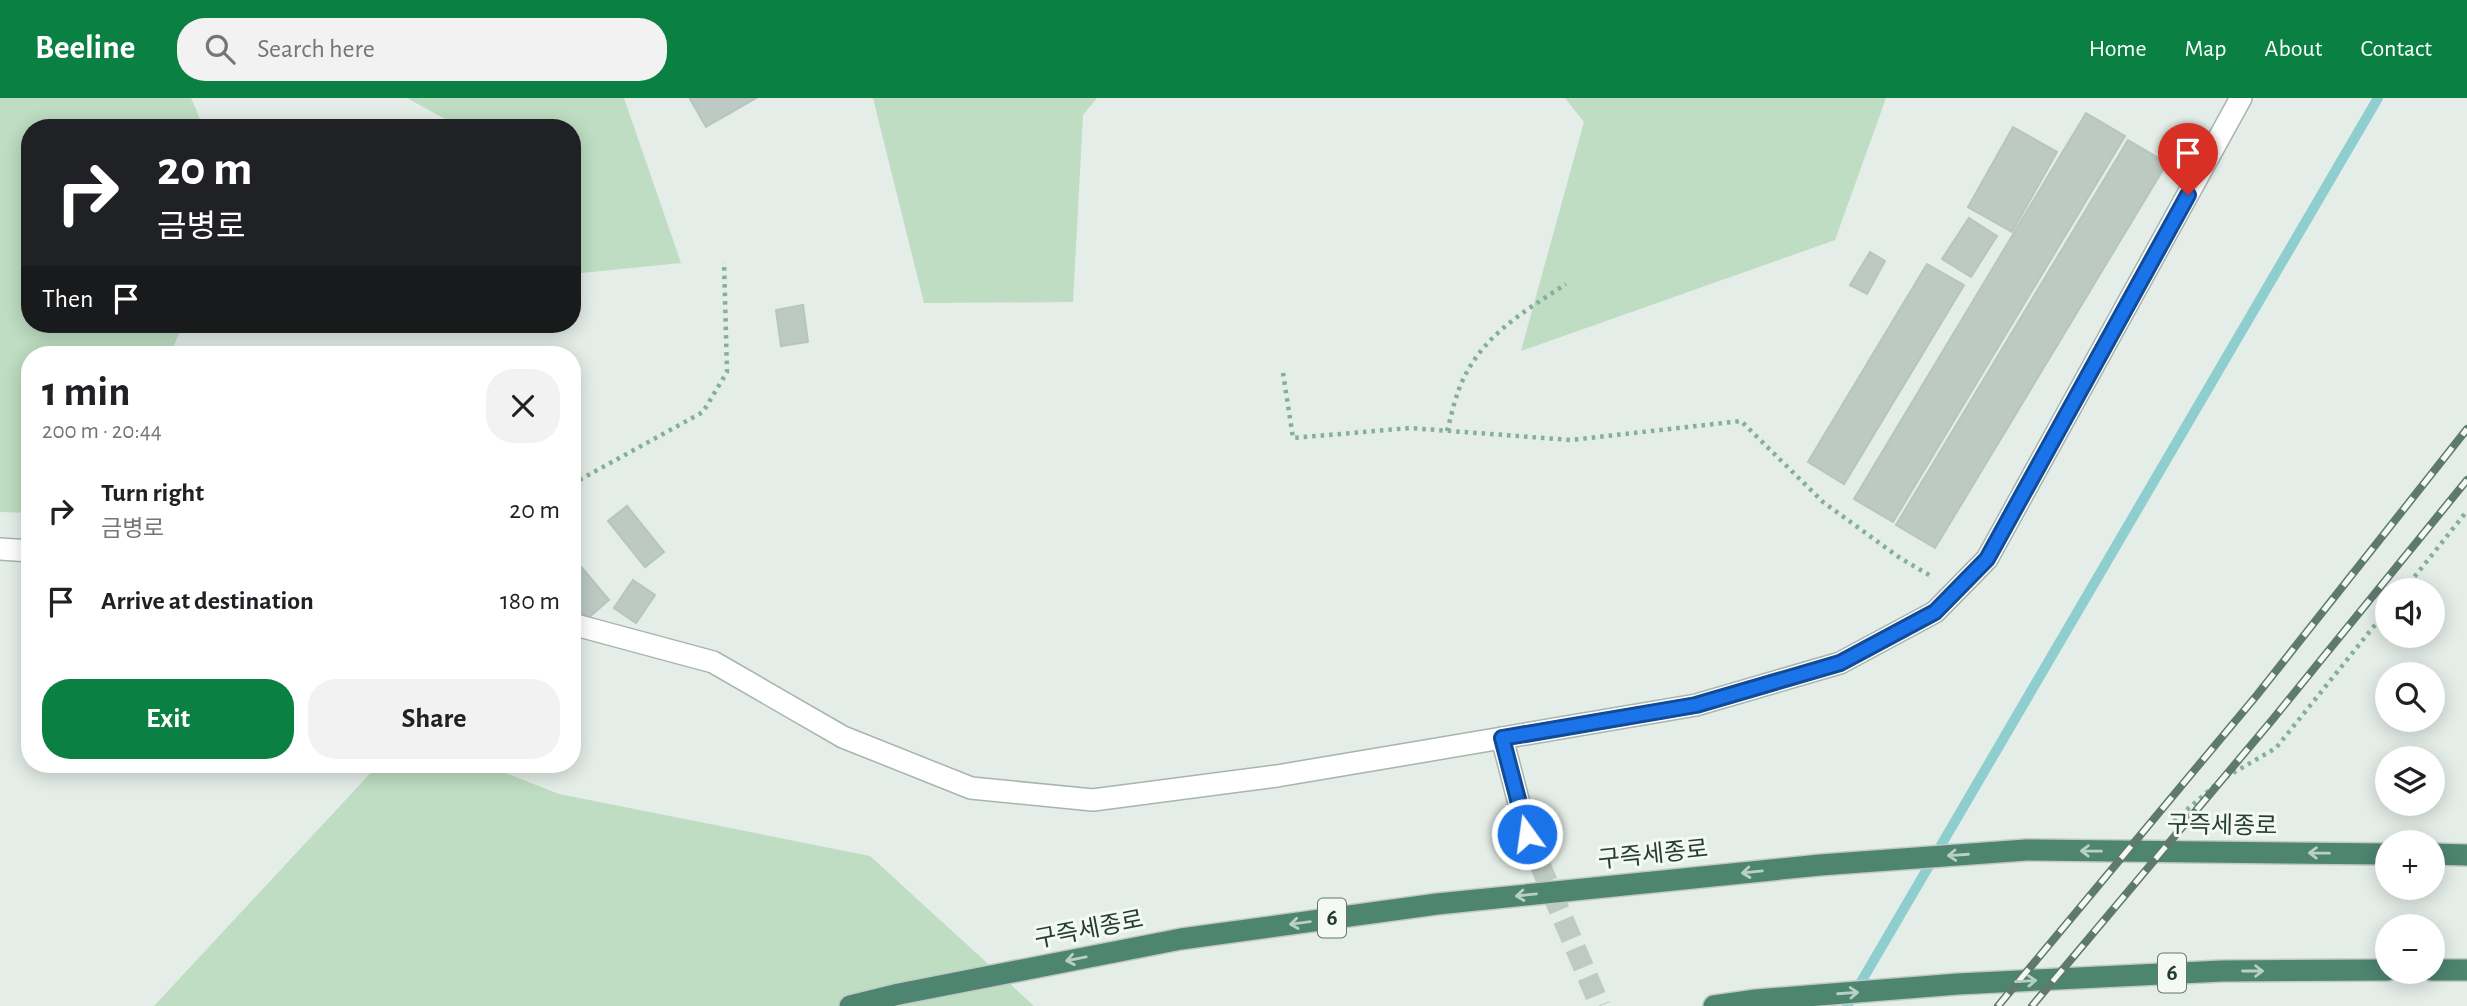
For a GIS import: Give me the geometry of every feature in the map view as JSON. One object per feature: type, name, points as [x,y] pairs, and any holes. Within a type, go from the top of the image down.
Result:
[{"type":"highway","name":"구즉세종로","points":[[850,1006],[1181,939],[1437,904],[1820,865],[2026,850],[2375,854]]},
{"type":"highway","points":[[2445,854],[2467,855]]},
{"type":"highway","name":"6","points":[[1714,1006],[1756,1000],[1958,984],[2222,971],[2375,970]]},
{"type":"highway","points":[[2445,970],[2467,970]]},
{"type":"street","points":[[581,626],[713,662],[843,737],[971,788],[1093,800],[1277,776],[1696,705],[1840,663],[1935,612],[1987,559],[2241,98]]},
{"type":"street","points":[[0,549],[21,550]]},
{"type":"street","points":[[1502,738],[1527,834]]},
{"type":"path","points":[[581,479],[704,412],[727,372],[724,262]]},
{"type":"path","points":[[1447,431],[1459,388],[1473,362],[1496,333],[1566,284]]},
{"type":"path","points":[[1283,373],[1293,438],[1410,428],[1571,440],[1741,421],[1823,502],[1900,558],[1956,590]]},
{"type":"path","points":[[2413,578],[2467,511]]},
{"type":"path","points":[[2173,822],[2221,780],[2276,748],[2375,625]]},
{"type":"green space","points":[[0,98],[191,98],[200,119],[21,119],[21,333],[179,333],[174,346],[21,346],[21,513],[0,512]]},
{"type":"green space","points":[[407,98],[624,98],[681,263],[581,273],[581,119],[445,119]]},
{"type":"green space","points":[[873,98],[1097,98],[1083,115],[1073,302],[924,303]]},
{"type":"green space","points":[[1565,98],[1886,98],[1835,240],[1521,351],[1584,122]]},
{"type":"green space","points":[[371,773],[505,773],[559,794],[870,856],[1034,1006],[154,1006]]},
{"type":"building","points":[[756,98],[706,127],[690,99]]},
{"type":"building","points":[[2086,113],[2125,136],[1893,522],[1854,499]]},
{"type":"building","points":[[2013,127],[2057,152],[2012,232],[1968,207]]},
{"type":"building","points":[[2128,140],[2167,163],[1935,548],[1896,525]]},
{"type":"building","points":[[1969,218],[1997,236],[1971,277],[1942,259]]},
{"type":"building","points":[[1870,252],[1885,261],[1867,294],[1850,285]]},
{"type":"building","points":[[1927,264],[1964,285],[1844,484],[1808,462]]},
{"type":"building","points":[[803,305],[808,342],[781,346],[776,310]]},
{"type":"building","points":[[627,506],[664,552],[645,567],[608,521]]},
{"type":"building","points":[[581,567],[609,600],[587,619],[581,612]]},
{"type":"building","points":[[633,580],[655,595],[636,623],[614,608]]},
{"type":"waterway","points":[[1847,1006],[2378,98]]},
{"type":"tunnel","points":[[1527,834],[1600,1006]]},
{"type":"railway","points":[[1998,1006],[2257,695],[2467,429]]},
{"type":"railway","points":[[2032,1006],[2273,719],[2467,480]]},
{"type":"route","points":[[1527,834],[1502,738],[1696,705],[1840,663],[1935,612],[1987,559],[2188,195]]}]
